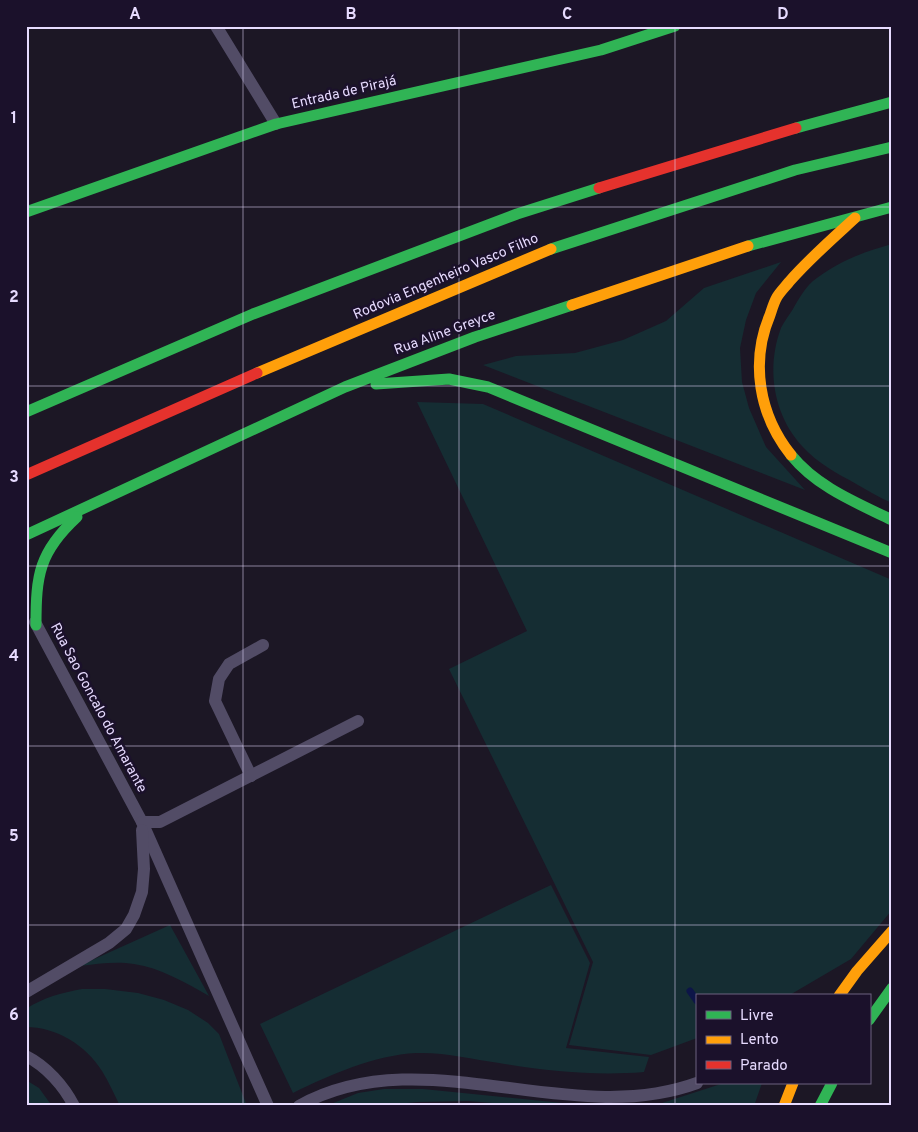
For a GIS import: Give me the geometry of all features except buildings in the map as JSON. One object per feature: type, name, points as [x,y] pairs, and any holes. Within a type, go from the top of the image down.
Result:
[{"type":"main road","name":"Entrada de Pirajá","points":[[26,212],[276,124],[601,50],[675,26]]},
{"type":"main road","points":[[26,412],[253,314],[508,217],[763,137],[892,102]]},
{"type":"main road","points":[[763,137],[837,105]]},
{"type":"main road","name":"Rodovia Engenheiro Vasco Filho","points":[[26,475],[318,346],[543,252],[795,170],[892,147]]},
{"type":"main road","name":"Rua Aline Greyce","points":[[26,535],[345,387],[475,337],[746,246],[892,207]]},
{"type":"main road","points":[[859,215],[804,265],[778,297],[764,328],[758,357],[760,388],[769,417],[781,443],[802,470],[830,489],[892,520]]},
{"type":"main road","points":[[345,387],[449,379],[488,387],[892,553]]},
{"type":"main road","points":[[36,624],[36,590],[42,561],[51,545],[66,526],[89,507]]},
{"type":"main road","points":[[840,994],[857,971],[892,931]]},
{"type":"main road","points":[[870,1019],[892,988]]},
{"type":"main road","points":[[784,1106],[793,1084]]},
{"type":"main road","points":[[820,1106],[831,1084]]},
{"type":"lane","points":[[216,26],[276,124]]},
{"type":"lane","name":"Rua Sao Goncalo do Amarante","points":[[26,609],[36,624],[142,822],[268,1106]]},
{"type":"lane","points":[[251,776],[215,701],[219,679],[229,664],[263,645]]},
{"type":"lane","points":[[26,992],[109,944],[126,929],[134,915],[142,892],[144,869],[142,822],[160,822],[358,721]]},
{"type":"lane","points":[[26,1056],[37,1062],[56,1080],[74,1106]]},
{"type":"lane","points":[[299,1106],[333,1090],[376,1081],[432,1081],[586,1096],[619,1097],[647,1095],[685,1088],[696,1083]]},
{"type":"green space","points":[[892,244],[892,503],[828,468],[802,446],[784,420],[775,390],[773,374],[776,343],[781,328],[810,284],[822,274],[841,263],[871,250]]},
{"type":"green space","points":[[781,262],[756,293],[746,320],[740,348],[742,382],[749,408],[766,447],[805,490],[483,365],[516,356],[575,353],[623,340],[666,321],[704,288]]},
{"type":"green space","points":[[417,402],[483,404],[892,580],[892,910],[851,959],[791,994],[696,994],[696,1038],[651,1055],[569,1045],[593,962],[449,669],[527,631]]},
{"type":"green space","points":[[551,885],[590,963],[566,1048],[649,1057],[644,1072],[571,1072],[448,1055],[416,1053],[385,1058],[353,1067],[293,1093],[260,1024]]},
{"type":"green space","points":[[170,925],[209,996],[173,977],[144,966],[106,963],[79,966]]},
{"type":"green space","points":[[82,989],[105,989],[138,993],[164,1000],[188,1010],[208,1023],[219,1034],[247,1106],[120,1106],[102,1071],[88,1053],[59,1034],[48,1030],[26,1027],[26,1009],[39,1001],[53,996]]},
{"type":"green space","points":[[26,1080],[39,1088],[52,1106],[26,1106]]},
{"type":"green space","points":[[721,1084],[762,1084],[754,1106],[593,1106],[662,1103]]},
{"type":"green space","points":[[384,1089],[423,1089],[592,1106],[527,1106],[468,1101],[418,1102],[375,1106],[326,1106],[358,1093]]},
{"type":"waterway","points":[[690,991],[696,1000]]},
{"type":"traffic: fast","points":[[26,212],[276,124],[601,50],[675,26]]},
{"type":"traffic: fast","points":[[796,128],[892,102]]},
{"type":"traffic: fast","points":[[551,249],[795,170],[892,147]]},
{"type":"traffic: fast","points":[[26,412],[253,314],[517,214],[599,188]]},
{"type":"traffic: fast","points":[[748,246],[892,207]]},
{"type":"traffic: fast","points":[[26,535],[345,387],[475,337],[572,305]]},
{"type":"traffic: fast","points":[[376,384],[449,379],[488,387],[892,553]]},
{"type":"traffic: fast","points":[[791,455],[813,476],[837,493],[892,520]]},
{"type":"traffic: fast","points":[[36,625],[37,592],[42,565],[47,553],[55,542],[77,517]]},
{"type":"traffic: fast","points":[[870,1019],[892,988]]},
{"type":"traffic: fast","points":[[820,1106],[831,1084]]},
{"type":"traffic: slow","points":[[791,455],[771,423],[761,388],[759,369],[764,333],[774,303],[781,291],[813,257],[855,218]]},
{"type":"traffic: slow","points":[[572,305],[748,246]]},
{"type":"traffic: slow","points":[[257,373],[551,249]]},
{"type":"traffic: slow","points":[[840,994],[857,971],[892,931]]},
{"type":"traffic: slow","points":[[784,1106],[793,1084]]},
{"type":"traffic: jam","points":[[599,188],[796,128]]},
{"type":"traffic: jam","points":[[26,475],[257,373]]}]
